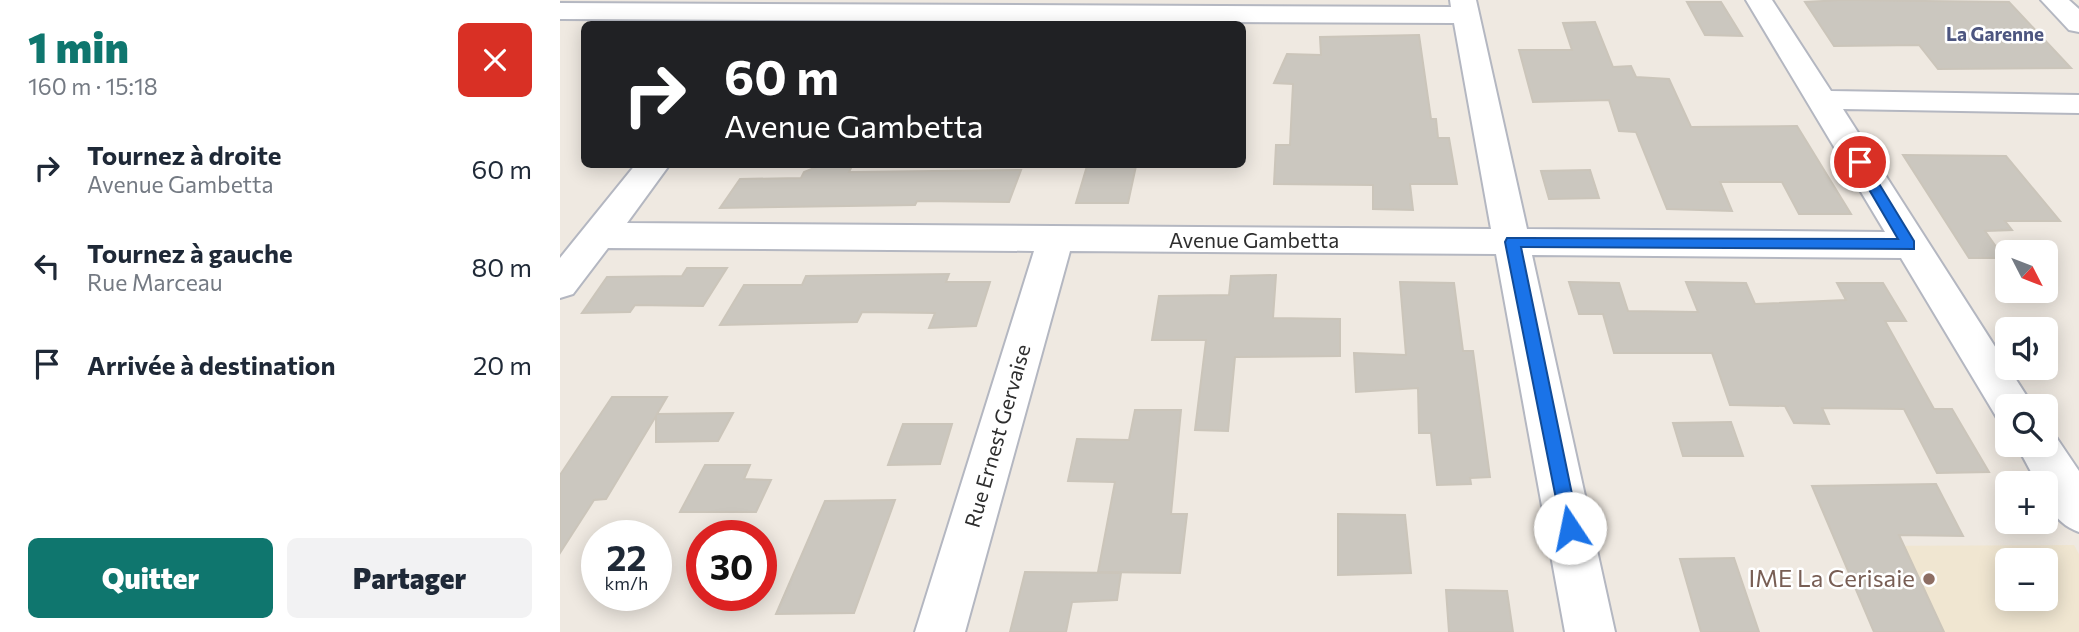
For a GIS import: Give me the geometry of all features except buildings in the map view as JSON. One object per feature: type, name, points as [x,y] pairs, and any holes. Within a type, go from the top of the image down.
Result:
[{"type":"street","points":[[1759,0],[1823,100],[1909,245],[2004,394]]},
{"type":"street","points":[[2054,0],[2079,24]]},
{"type":"street","points":[[560,11],[769,18],[1465,7],[1590,632]]},
{"type":"street","points":[[1823,100],[2079,104]]},
{"type":"street","points":[[560,284],[651,168]]},
{"type":"street","name":"Avenue Gambetta","points":[[598,235],[1909,245]]},
{"type":"street","name":"Rue Ernest Gervaise","points":[[940,632],[1055,240]]},
{"type":"street","points":[[2045,457],[2079,511]]},
{"type":"shaded area","name":"IME La Cerisaie","points":[[2074,545],[2079,554],[2079,632],[1874,632],[1838,546]]},
{"type":"place","name":"IME La Cerisaie","points":[[1929,579]]},
{"type":"district","name":"La Garenne","points":[[1995,34]]},
{"type":"route","points":[[1570,528],[1512,242],[1909,245],[1860,162]]}]
